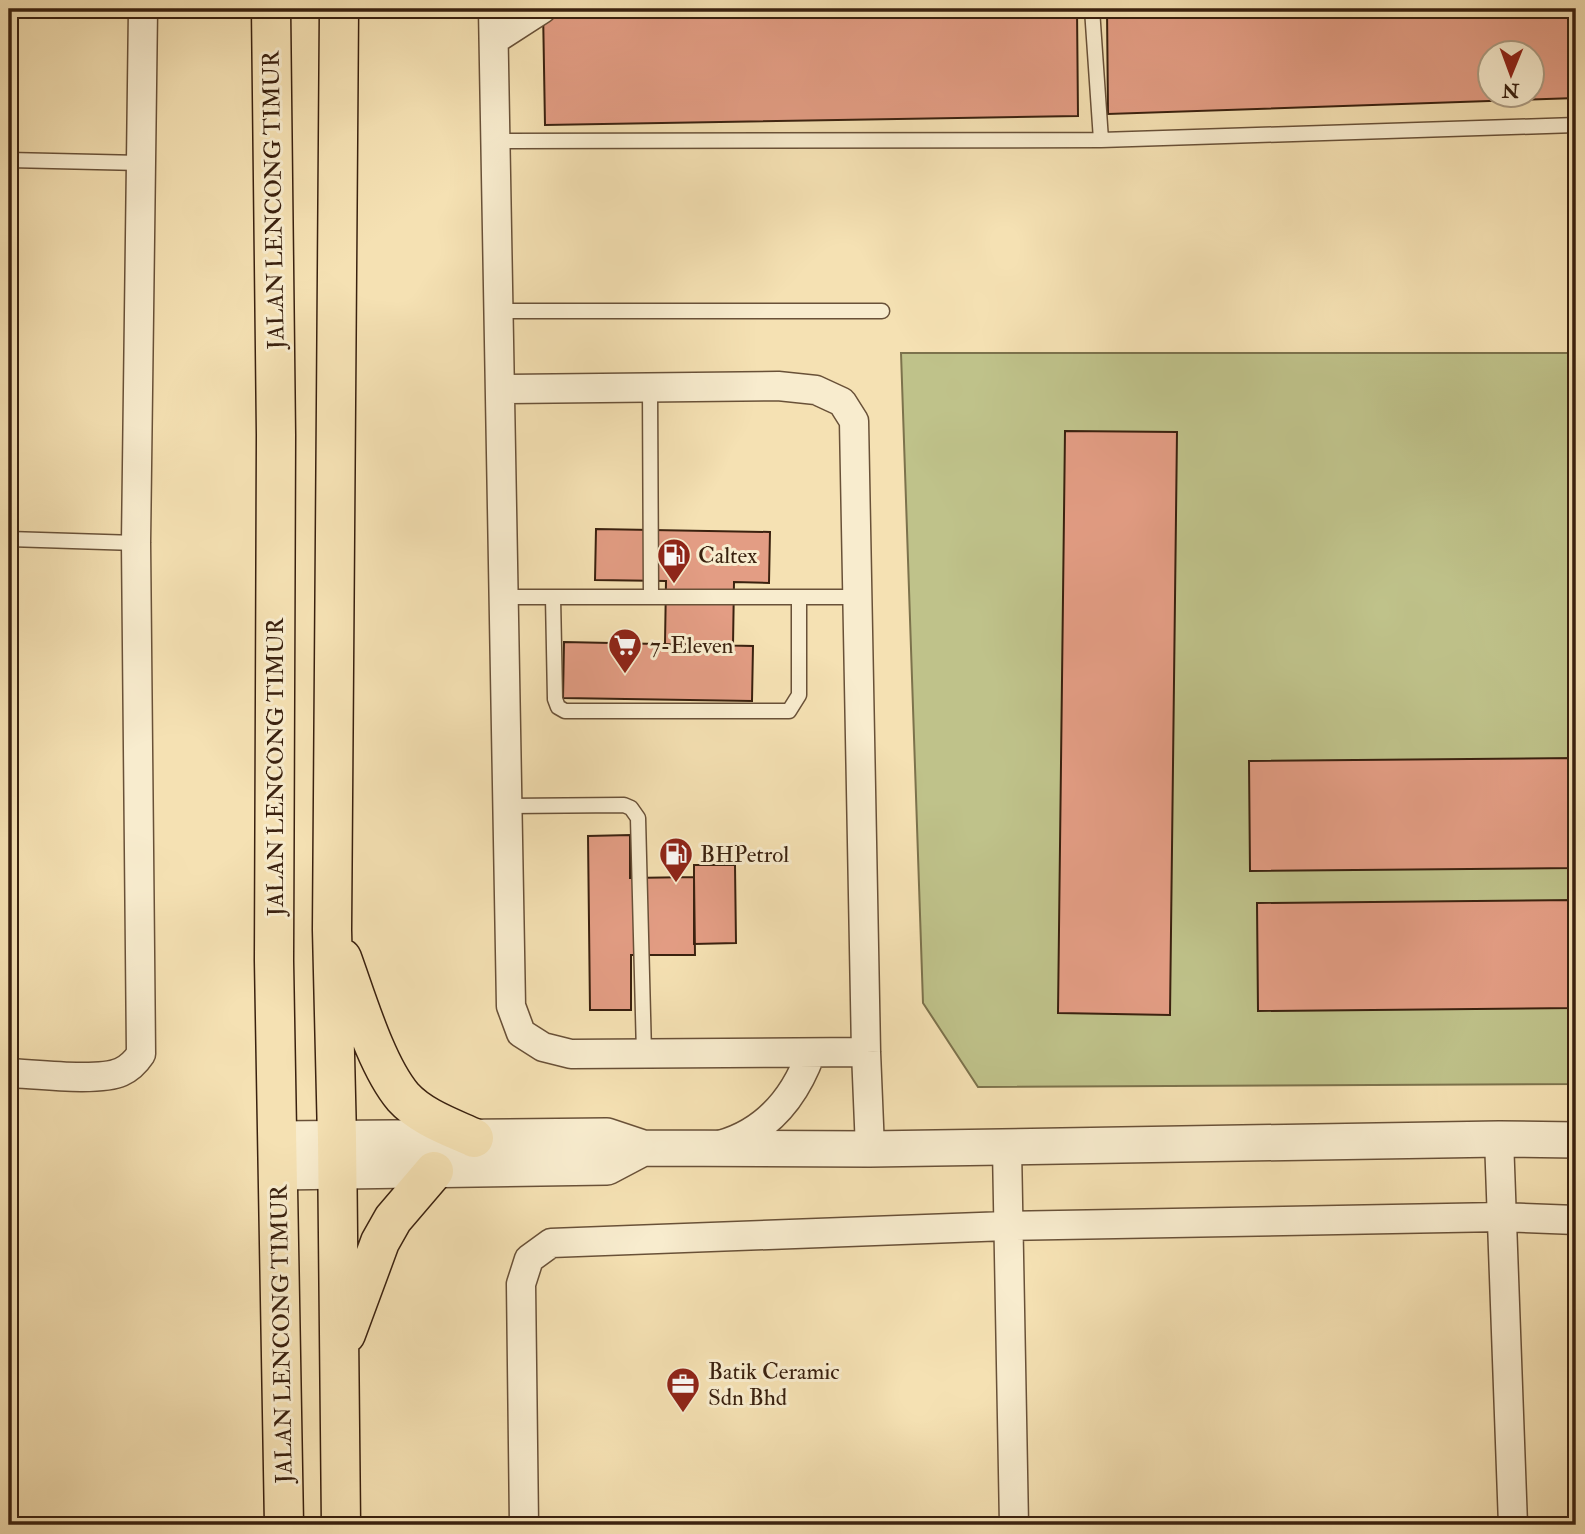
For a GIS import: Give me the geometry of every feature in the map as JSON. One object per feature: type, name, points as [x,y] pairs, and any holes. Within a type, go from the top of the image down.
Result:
[{"type":"highway","name":"JALAN LENCONG TIMUR","points":[[271,9],[276,435],[274,961],[284,1525]]},
{"type":"highway","points":[[339,9],[332,930],[341,1525]]},
{"type":"highway","points":[[332,930],[372,1039],[387,1073],[404,1098],[422,1113],[474,1138]]},
{"type":"highway","points":[[339,1352],[380,1242],[393,1219],[433,1171]]},
{"type":"street","points":[[9,1073],[102,1076],[118,1074],[134,1065],[141,1054],[136,544],[143,9]]},
{"type":"street","points":[[493,9],[511,1006],[521,1033],[543,1047],[570,1054],[866,1052]]},
{"type":"street","points":[[494,40],[542,9]]},
{"type":"street","points":[[500,389],[778,386],[816,390],[842,402],[854,421],[870,1149]]},
{"type":"street","points":[[707,1148],[733,1141],[756,1129],[777,1113],[797,1085],[811,1053]]},
{"type":"street","points":[[278,1156],[337,1155],[474,1138],[607,1136],[643,1148],[870,1149],[1576,1140]]},
{"type":"street","points":[[1499,1139],[1513,1525]]},
{"type":"street","points":[[337,1155],[433,1171],[607,1167],[643,1148]]},
{"type":"street","points":[[1007,1148],[1014,1525]]},
{"type":"street","points":[[524,1525],[521,1284],[529,1259],[551,1243],[1007,1226],[1501,1217],[1576,1220]]},
{"type":"lane","points":[[1092,9],[1101,139]]},
{"type":"lane","points":[[496,142],[1101,139],[1576,125]]},
{"type":"lane","points":[[9,160],[141,163]]},
{"type":"lane","points":[[498,311],[881,311]]},
{"type":"lane","points":[[650,387],[651,597]]},
{"type":"lane","points":[[9,539],[136,544]]},
{"type":"lane","points":[[504,597],[856,597]]},
{"type":"lane","points":[[553,597],[555,699],[558,707],[565,711],[789,711],[799,695],[799,597]]},
{"type":"lane","points":[[507,806],[624,806],[631,808],[638,818],[644,1054]]},
{"type":"green space","points":[[901,353],[1576,353],[1576,1084],[978,1087],[923,1003]]},
{"type":"building","points":[[543,9],[1077,9],[1078,116],[545,125]]},
{"type":"building","points":[[1107,9],[1576,9],[1576,98],[1546,99],[1546,38],[1476,38],[1476,101],[1108,114]]},
{"type":"building","points":[[1065,431],[1177,432],[1170,1015],[1058,1013]]},
{"type":"building","points":[[596,529],[770,532],[769,583],[734,582],[733,645],[665,644],[666,581],[595,580]]},
{"type":"building","points":[[564,642],[753,646],[752,701],[563,698]]},
{"type":"building","points":[[1576,758],[1576,868],[1250,871],[1249,761]]},
{"type":"building","points":[[630,835],[630,878],[694,877],[695,955],[631,955],[631,1010],[590,1010],[588,836]]},
{"type":"building","points":[[694,865],[735,865],[736,943],[694,944]]},
{"type":"building","points":[[1576,900],[1576,1008],[1258,1011],[1257,903]]},
{"type":"place","name":"Caltex","points":[[674,585]]},
{"type":"place","name":"7-Eleven","points":[[625,675]]},
{"type":"place","name":"BHPetrol","points":[[676,884]]},
{"type":"place","name":"Batik Ceramic Sdn Bhd","points":[[683,1414]]}]
